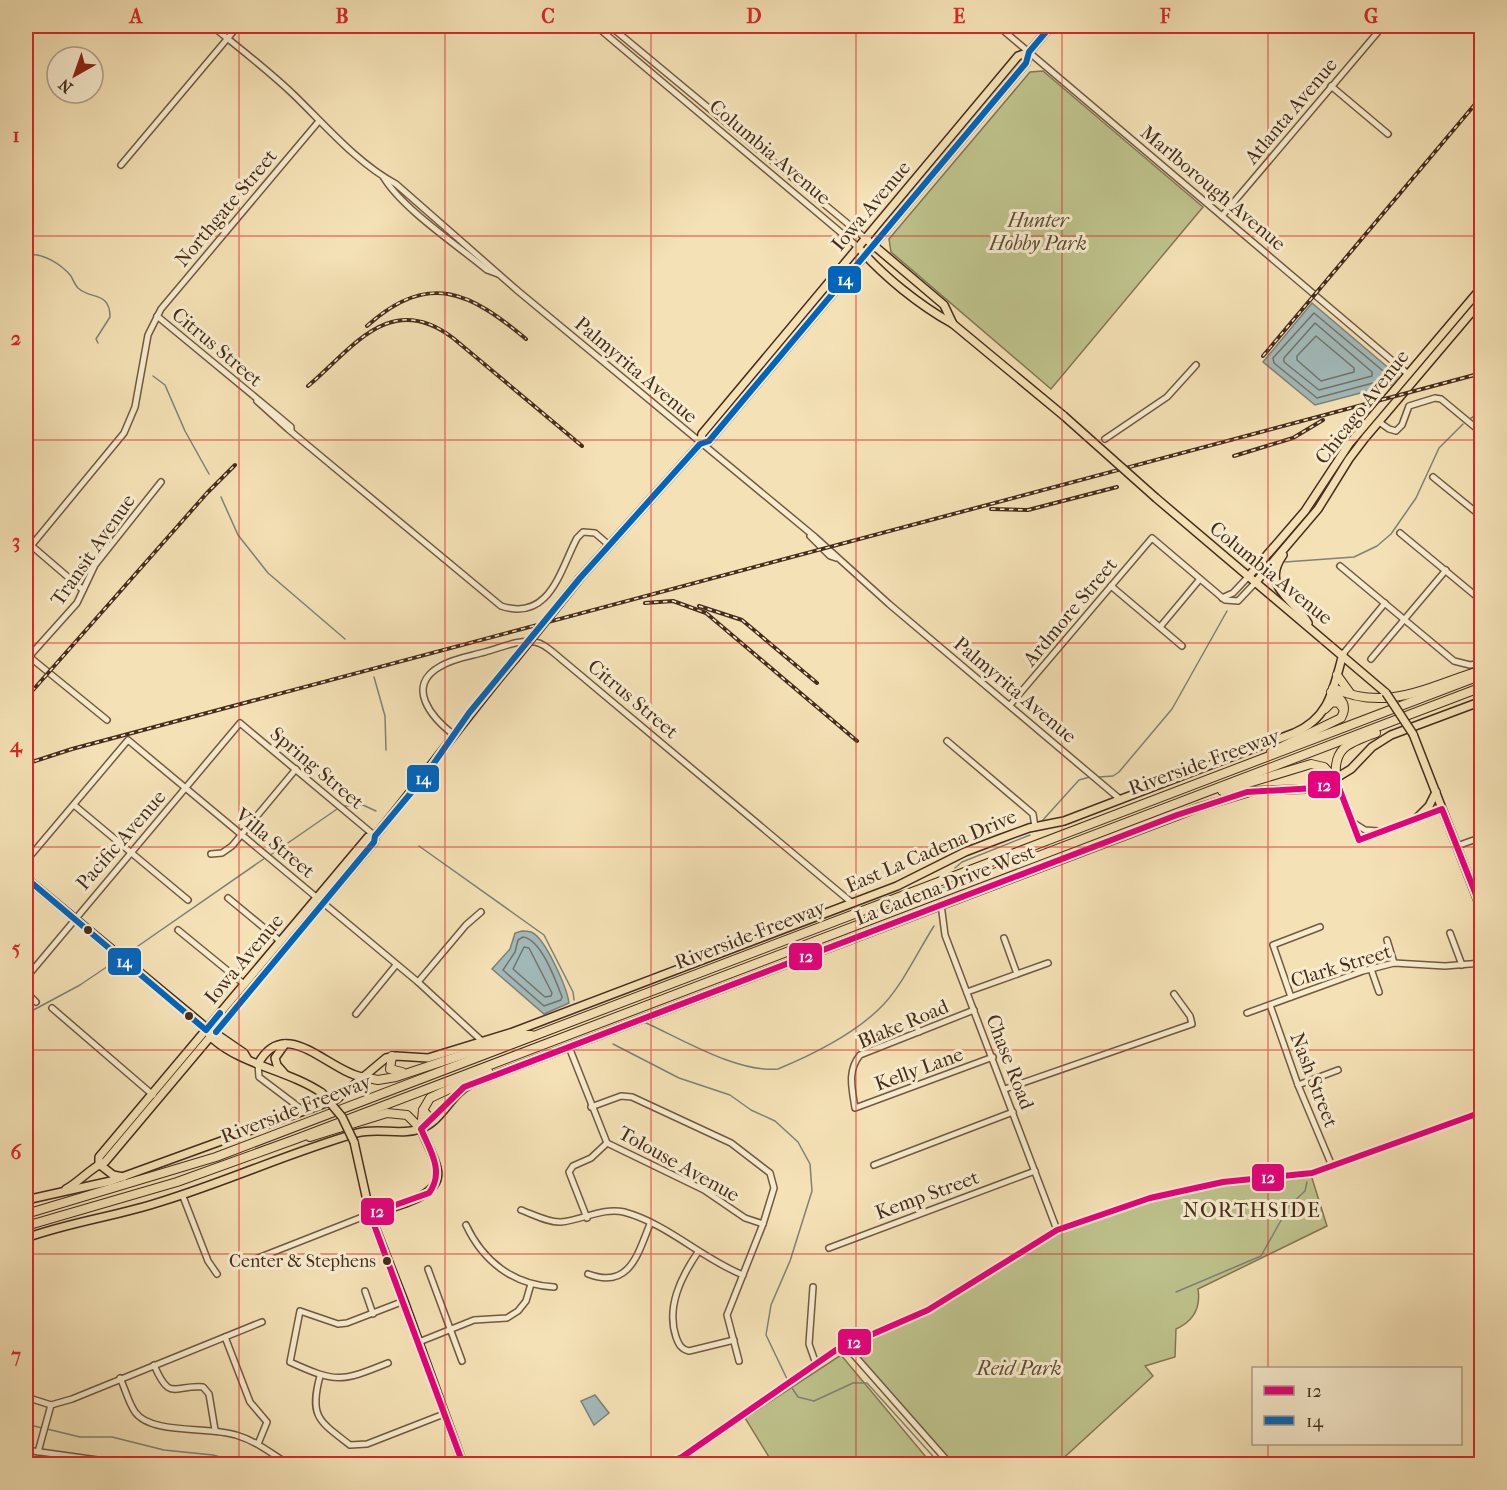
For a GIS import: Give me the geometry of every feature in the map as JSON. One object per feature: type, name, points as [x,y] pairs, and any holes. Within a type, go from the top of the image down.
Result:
[{"type":"highway","points":[[1332,690],[1356,697],[1391,698],[1482,670]]},
{"type":"highway","points":[[1337,675],[1344,689],[1356,697]]},
{"type":"highway","name":"Riverside Freeway","points":[[26,1214],[106,1192],[216,1157],[1482,675]]},
{"type":"highway","name":"Riverside Freeway","points":[[28,1226],[177,1182],[296,1139],[1167,808],[1311,750],[1482,688]]},
{"type":"highway","points":[[1259,760],[1279,746],[1337,721],[1343,714],[1344,702],[1332,690]]},
{"type":"highway","points":[[1325,709],[1332,702],[1339,702],[1343,714]]},
{"type":"highway","points":[[1336,780],[1335,758],[1342,749],[1414,717],[1424,710]]},
{"type":"highway","points":[[1167,808],[1176,808],[1228,789],[1311,764],[1324,767],[1336,780]]},
{"type":"highway","points":[[362,1077],[378,1080],[522,1035],[539,1034]]},
{"type":"highway","points":[[421,1129],[423,1110],[427,1102],[438,1093],[544,1046]]},
{"type":"highway","points":[[392,1056],[389,1067],[392,1071],[412,1071]]},
{"type":"highway","points":[[423,1110],[435,1119]]},
{"type":"highway","points":[[296,1139],[318,1136],[387,1113],[407,1115],[421,1129]]},
{"type":"main road","name":"Iowa Avenue","points":[[58,1192],[83,1179],[99,1164],[105,1162],[207,1030],[280,941],[374,842],[375,836],[580,578],[700,444],[709,441],[875,246],[1026,63],[1029,52],[1051,26]]},
{"type":"main road","name":"Iowa Avenue","points":[[700,444],[702,434],[865,238],[1018,56],[1029,52]]},
{"type":"main road","name":"Columbia Avenue","points":[[865,238],[944,305],[953,324]]},
{"type":"main road","name":"Columbia Avenue","points":[[858,247],[935,314],[953,324],[1064,416],[1156,498],[1255,583],[1343,654],[1386,693],[1413,735],[1482,911]]},
{"type":"main road","name":"Chicago Avenue","points":[[1248,577],[1305,511],[1337,459],[1482,287]]},
{"type":"main road","name":"Chicago Avenue","points":[[1255,583],[1318,509],[1348,459],[1482,300]]},
{"type":"main road","points":[[1408,374],[1413,374],[1426,358],[1439,351]]},
{"type":"main road","points":[[1372,416],[1379,422]]},
{"type":"main road","points":[[1296,536],[1277,566],[1275,580],[1283,595],[1296,605],[1311,628]]},
{"type":"main road","name":"East La Cadena Drive","points":[[392,1056],[428,1058],[483,1042],[897,886],[964,852],[1035,827],[1064,821],[1302,730],[1317,720],[1325,709],[1343,654]]},
{"type":"main road","name":"La Cadena Drive West","points":[[421,1129],[435,1119],[450,1100],[464,1088],[1200,807],[1253,791],[1316,788],[1336,780],[1372,747],[1390,735],[1482,700]]},
{"type":"main road","points":[[1418,818],[1429,806],[1436,792]]},
{"type":"main road","points":[[26,878],[207,1030],[247,1058],[322,1093],[342,1117],[354,1142],[369,1214],[404,1301],[461,1464]]},
{"type":"main road","name":"Iowa Avenue","points":[[156,1097],[214,1035],[320,901]]},
{"type":"main road","points":[[258,1064],[268,1049],[285,1044],[304,1048],[362,1077]]},
{"type":"main road","points":[[285,1044],[275,1058],[277,1065],[286,1075]]},
{"type":"main road","points":[[26,1200],[123,1177],[338,1099],[381,1061],[392,1056]]},
{"type":"main road","points":[[346,1070],[351,1082],[349,1091]]},
{"type":"main road","points":[[26,1238],[182,1194],[273,1159],[360,1131],[421,1129],[438,1169],[434,1189],[429,1193],[369,1214]]},
{"type":"main road","points":[[99,1164],[113,1175],[123,1177]]},
{"type":"main road","points":[[26,1196],[37,1193],[47,1195]]},
{"type":"street","name":"Palmyrita Avenue","points":[[212,26],[384,177],[396,184],[499,274],[1121,800]]},
{"type":"street","points":[[121,165],[238,26]]},
{"type":"street","name":"Columbia Avenue","points":[[596,26],[858,247]]},
{"type":"street","name":"Columbia Avenue","points":[[610,26],[865,238]]},
{"type":"street","name":"Marlborough Avenue","points":[[998,26],[1408,374]]},
{"type":"street","name":"Atlanta Avenue","points":[[1222,216],[1383,26]]},
{"type":"street","points":[[672,91],[678,84]]},
{"type":"street","points":[[1331,86],[1388,134]]},
{"type":"street","name":"Northgate Street","points":[[26,552],[28,544],[124,433],[135,407],[148,335],[157,316],[319,121]]},
{"type":"street","points":[[755,161],[762,153]]},
{"type":"street","points":[[774,176],[781,169]]},
{"type":"street","name":"Citrus Street","points":[[157,316],[492,599],[505,607],[526,608],[545,599],[553,588],[577,538],[583,532],[595,533],[609,545]]},
{"type":"street","points":[[1105,440],[1167,397],[1196,365]]},
{"type":"street","points":[[1379,422],[1396,431],[1402,425],[1409,406],[1435,398],[1482,433]]},
{"type":"street","points":[[1433,477],[1482,517]]},
{"type":"street","name":"Transit Avenue","points":[[27,657],[77,603],[95,565],[161,482]]},
{"type":"street","points":[[1400,533],[1482,601]]},
{"type":"street","name":"Ardmore Street","points":[[1010,705],[1152,538],[1200,579]]},
{"type":"street","points":[[28,544],[83,590]]},
{"type":"street","points":[[1340,566],[1458,663],[1470,665],[1482,663]]},
{"type":"street","points":[[1371,659],[1446,570]]},
{"type":"street","points":[[1222,598],[1233,593],[1248,577]]},
{"type":"street","points":[[1160,627],[1200,579],[1222,598],[1231,602],[1238,601],[1255,583]]},
{"type":"street","points":[[1111,586],[1182,646]]},
{"type":"street","points":[[1343,654],[1385,603]]},
{"type":"street","name":"Citrus Street","points":[[454,735],[434,718],[426,706],[424,689],[433,671],[449,662],[520,643],[539,643],[554,653],[851,903]]},
{"type":"street","points":[[27,657],[107,720]]},
{"type":"street","name":"Spring Street","points":[[240,723],[375,836]]},
{"type":"street","name":"Pacific Avenue","points":[[26,978],[74,918],[240,723]]},
{"type":"street","name":"Villa Street","points":[[74,805],[128,740],[418,982],[483,1042]]},
{"type":"street","points":[[947,741],[1033,814],[1035,827]]},
{"type":"street","points":[[211,854],[227,850],[296,768]]},
{"type":"street","points":[[1336,780],[1359,840],[1442,808]]},
{"type":"street","points":[[26,861],[74,805],[188,900]]},
{"type":"street","points":[[1352,822],[1365,830],[1383,831]]},
{"type":"street","points":[[1457,846],[1482,837]]},
{"type":"street","points":[[228,898],[280,941]]},
{"type":"street","name":"Chase Road","points":[[941,904],[945,935],[1057,1230]]},
{"type":"street","points":[[418,982],[466,925],[481,912]]},
{"type":"street","points":[[1291,997],[1273,945],[1320,927]]},
{"type":"street","points":[[178,930],[244,984]]},
{"type":"street","points":[[1450,933],[1462,964]]},
{"type":"street","points":[[1004,938],[1017,974]]},
{"type":"street","points":[[1387,940],[1394,963]]},
{"type":"street","points":[[967,992],[1048,963]]},
{"type":"street","name":"Clark Street","points":[[1247,1013],[1394,963],[1482,963]]},
{"type":"street","points":[[356,1014],[396,965]]},
{"type":"street","points":[[1371,969],[1378,992]]},
{"type":"street","points":[[26,992],[36,1002]]},
{"type":"street","points":[[1005,1089],[1192,1024],[1190,1016],[1174,993]]},
{"type":"street","name":"Nash Street","points":[[1270,1005],[1298,1085],[1332,1166]]},
{"type":"street","points":[[52,1008],[156,1097]]},
{"type":"street","name":"Blake Road","points":[[855,1108],[850,1079],[853,1064],[860,1054],[974,1010]]},
{"type":"street","points":[[913,1015],[919,1032]]},
{"type":"street","name":"Tolouse Avenue","points":[[568,1047],[607,1143],[704,1190],[745,1218],[763,1224]]},
{"type":"street","name":"Kelly Lane","points":[[855,1108],[993,1057]]},
{"type":"street","points":[[258,1064],[259,1077],[304,1111]]},
{"type":"street","points":[[1298,1085],[1338,1070]]},
{"type":"street","points":[[591,1107],[621,1096],[632,1097],[738,1148],[761,1164],[772,1180],[774,1188],[763,1224],[727,1315],[739,1361]]},
{"type":"street","points":[[874,1165],[1013,1112]]},
{"type":"street","points":[[666,1464],[682,1457],[797,1376],[846,1346],[928,1310],[1057,1230],[1150,1198],[1223,1182],[1312,1173],[1482,1112]]},
{"type":"street","points":[[587,1218],[569,1172],[573,1166],[591,1158],[607,1143]]},
{"type":"street","name":"Kemp Street","points":[[829,1248],[1035,1171]]},
{"type":"street","points":[[182,1194],[208,1261],[217,1274]]},
{"type":"street","points":[[521,1210],[558,1222],[616,1211],[650,1224],[716,1264],[743,1275]]},
{"type":"street","points":[[254,1260],[369,1214]]},
{"type":"street","points":[[588,1274],[612,1277],[628,1270],[636,1258],[650,1224]]},
{"type":"street","points":[[466,1225],[473,1240],[489,1260],[518,1279],[531,1284],[554,1287]]},
{"type":"street","points":[[698,1252],[672,1307],[672,1321],[678,1342],[682,1348],[689,1351],[734,1340]]},
{"type":"street","points":[[428,1269],[462,1361]]},
{"type":"street","points":[[419,1342],[474,1320],[507,1318],[526,1301],[531,1284]]},
{"type":"street","points":[[813,1287],[809,1344],[816,1364]]},
{"type":"street","points":[[365,1291],[373,1314]]},
{"type":"street","points":[[388,1363],[349,1379],[320,1376],[290,1362],[300,1311],[338,1324],[373,1314],[404,1301]]},
{"type":"street","points":[[26,1397],[51,1405],[262,1322]]},
{"type":"street","points":[[225,1337],[250,1402],[267,1422],[258,1444]]},
{"type":"street","points":[[846,1346],[950,1464]]},
{"type":"street","points":[[154,1365],[160,1379],[171,1389],[177,1391],[203,1388],[209,1394],[215,1430]]},
{"type":"street","points":[[320,1376],[315,1396],[315,1411],[324,1425],[350,1445],[367,1444],[444,1414]]},
{"type":"street","points":[[120,1378],[135,1412],[144,1419],[168,1428],[215,1430],[258,1444],[285,1464]]},
{"type":"street","points":[[38,1452],[51,1405]]},
{"type":"street","points":[[26,1450],[126,1464]]},
{"type":"street","points":[[682,1457],[687,1464]]},
{"type":"green space","name":"Hunter Hobby Park","points":[[1043,71],[1203,207],[1051,389],[891,252],[889,239],[1030,72]]},
{"type":"green space","name":"Reid Park","points":[[1311,1175],[1327,1226],[1198,1289],[1199,1296],[1195,1313],[1192,1318],[1176,1329],[1175,1357],[1145,1366],[1153,1376],[1057,1464],[952,1464],[852,1351],[854,1344],[921,1316],[1014,1256],[1067,1228],[1127,1207],[1187,1192]]},
{"type":"green space","points":[[841,1355],[926,1457],[914,1464],[760,1464],[769,1457],[745,1418]]},
{"type":"water","points":[[1312,303],[1398,376],[1391,385],[1315,405],[1263,362]]},
{"type":"water","points":[[531,932],[543,943],[560,975],[569,1003],[544,1014],[492,969],[510,949],[515,933]]},
{"type":"water","points":[[595,1395],[609,1413],[594,1425],[581,1401]]},
{"type":"waterway","points":[[26,255],[38,255],[57,263],[71,276],[78,288],[107,303],[110,317],[96,339],[98,343]]},
{"type":"waterway","points":[[153,376],[165,385],[185,431],[209,474]]},
{"type":"waterway","points":[[1471,418],[1482,412]]},
{"type":"waterway","points":[[1285,562],[1354,557],[1377,546],[1391,534],[1416,498],[1439,448],[1463,424]]},
{"type":"waterway","points":[[221,497],[238,535],[268,573],[345,639]]},
{"type":"waterway","points":[[1099,777],[1113,776],[1119,772],[1172,709],[1227,611]]},
{"type":"waterway","points":[[374,677],[385,716],[386,750]]},
{"type":"waterway","points":[[1042,821],[1079,780],[1090,777]]},
{"type":"waterway","points":[[344,806],[363,805],[376,811]]},
{"type":"waterway","points":[[269,856],[340,807]]},
{"type":"waterway","points":[[955,868],[962,862],[1030,835]]},
{"type":"waterway","points":[[419,846],[544,935],[573,992],[574,1000]]},
{"type":"waterway","points":[[128,953],[265,858]]},
{"type":"waterway","points":[[644,1022],[710,1053],[745,1066],[778,1069],[834,1042],[873,1015],[898,986],[934,926]]},
{"type":"waterway","points":[[26,1014],[80,985],[114,962]]},
{"type":"waterway","points":[[613,1044],[679,1078],[730,1095],[751,1110],[775,1121],[798,1142],[810,1164],[812,1191],[790,1261],[771,1305],[766,1335],[788,1381]]},
{"type":"waterway","points":[[1176,1292],[1261,1256],[1289,1206],[1305,1191],[1307,1182]]},
{"type":"waterway","points":[[790,1385],[798,1397],[814,1401],[853,1383],[867,1383],[940,1464]]},
{"type":"waterway","points":[[26,1424],[42,1428]]},
{"type":"waterway","points":[[47,1429],[80,1437],[112,1437],[164,1450],[213,1455],[245,1464]]},
{"type":"railway","points":[[1263,356],[1482,96]]},
{"type":"railway","points":[[367,326],[389,309],[410,298],[430,293],[449,294],[468,300],[487,310],[526,339]]},
{"type":"railway","points":[[308,386],[357,341],[391,322],[410,320],[431,325],[453,338],[582,446]]},
{"type":"railway","points":[[26,764],[72,749],[1482,373]]},
{"type":"railway","points":[[1234,456],[1293,438],[1323,420]]},
{"type":"railway","points":[[26,698],[207,493],[235,465]]},
{"type":"railway","points":[[991,509],[1028,510],[1117,487]]},
{"type":"railway","points":[[645,603],[673,601],[706,613],[857,741]]},
{"type":"railway","points":[[699,606],[742,620],[817,683]]},
{"type":"transit line","name":"14","points":[[216,1032],[374,842],[375,836],[425,776],[469,713],[580,578],[700,444],[709,441],[1026,63],[1029,52],[1051,26]]},
{"type":"transit line","name":"12","points":[[463,1464],[370,1214],[429,1193],[434,1185],[436,1169],[432,1153],[421,1129],[464,1087],[1177,815],[1247,792],[1316,788],[1336,780],[1359,840],[1442,809],[1482,910]]},
{"type":"transit line","name":"14","points":[[26,878],[206,1030],[220,1013]]},
{"type":"transit line","name":"12","points":[[666,1464],[682,1457],[836,1350],[928,1310],[1057,1230],[1150,1198],[1223,1182],[1312,1173],[1482,1112]]},
{"type":"place","name":"Center & Stephens","points":[[387,1261]]},
{"type":"district","name":"NORTHSIDE","points":[[1252,1210]]}]
